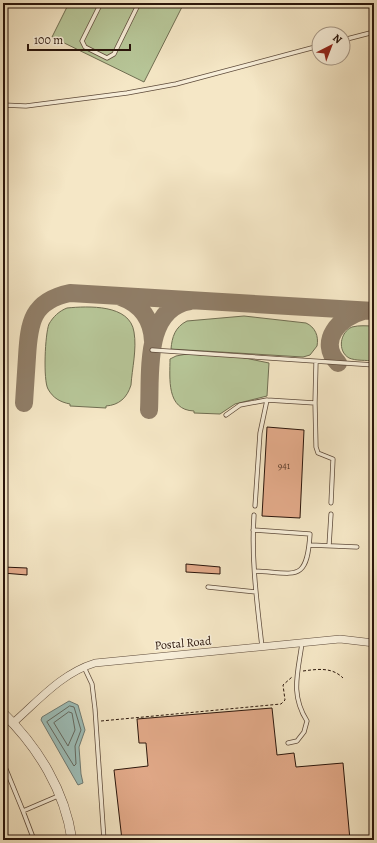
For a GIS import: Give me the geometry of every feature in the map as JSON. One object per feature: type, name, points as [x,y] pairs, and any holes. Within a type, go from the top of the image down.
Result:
[{"type":"street","name":"Postal Road","points":[[14,723],[63,678],[84,667],[108,661],[340,639],[374,643]]},
{"type":"street","points":[[3,713],[14,723],[41,758],[59,796],[65,812],[72,840]]},
{"type":"lane","points":[[101,3],[82,41],[85,47],[107,58],[114,54],[139,3]]},
{"type":"lane","points":[[351,38],[374,32]]},
{"type":"lane","points":[[3,105],[26,106],[127,93],[176,84],[311,48]]},
{"type":"lane","points":[[152,350],[374,365]]},
{"type":"lane","points":[[316,362],[316,447],[318,453],[333,459],[331,503]]},
{"type":"lane","points":[[226,415],[240,405],[267,400],[315,403]]},
{"type":"lane","points":[[255,506],[260,433],[267,400]]},
{"type":"lane","points":[[328,546],[331,514]]},
{"type":"lane","points":[[254,515],[253,530],[256,592],[262,647]]},
{"type":"lane","points":[[253,530],[310,534],[308,560],[300,571],[293,573],[255,571]]},
{"type":"lane","points":[[310,545],[357,547]]},
{"type":"lane","points":[[208,587],[256,592]]},
{"type":"lane","points":[[288,743],[297,741],[304,732],[307,721],[299,708],[296,690],[302,643]]},
{"type":"lane","points":[[84,667],[92,684],[97,721],[104,840]]},
{"type":"lane","points":[[3,762],[34,840]]},
{"type":"lane","points":[[23,811],[59,796]]},
{"type":"path","points":[[97,721],[281,704],[285,700],[283,685],[298,672],[317,669],[336,672],[343,678]]},
{"type":"green space","points":[[69,3],[184,3],[144,82],[52,37]]},
{"type":"green space","points":[[96,307],[107,309],[125,316],[131,323],[134,332],[135,345],[131,385],[125,397],[119,402],[106,406],[106,408],[70,406],[70,404],[60,401],[48,389],[46,384],[45,367],[49,324],[54,317],[67,308]]},
{"type":"green space","points":[[244,316],[306,323],[316,332],[317,346],[310,355],[303,357],[171,349],[172,340],[177,329],[187,321]]},
{"type":"green space","points":[[357,326],[374,326],[374,361],[355,360],[345,355],[342,342],[348,329]]},
{"type":"green space","points":[[187,354],[240,357],[269,363],[267,396],[235,404],[220,414],[194,413],[194,411],[185,409],[178,405],[174,399],[170,384],[170,359]]},
{"type":"water","points":[[69,701],[78,705],[85,730],[79,747],[83,783],[78,785],[41,720],[42,717]]},
{"type":"building","points":[[267,427],[304,430],[300,518],[262,516]]},
{"type":"building","points":[[186,564],[220,567],[220,574],[186,572]]},
{"type":"building","points":[[3,567],[27,568],[27,575],[3,573]]},
{"type":"building","points":[[272,708],[277,755],[294,753],[296,767],[343,763],[350,840],[122,840],[114,770],[148,766],[146,743],[139,743],[137,719]]},
{"type":"taxiway","points":[[24,403],[31,323],[40,308],[48,301],[70,293],[374,311]]},
{"type":"taxiway","points":[[121,297],[140,308],[148,320],[153,341]]},
{"type":"taxiway","points":[[149,410],[150,362],[157,330],[164,316],[175,306],[190,301]]},
{"type":"taxiway","points":[[338,363],[332,355],[330,346],[334,331],[339,324],[346,319],[363,311]]}]
